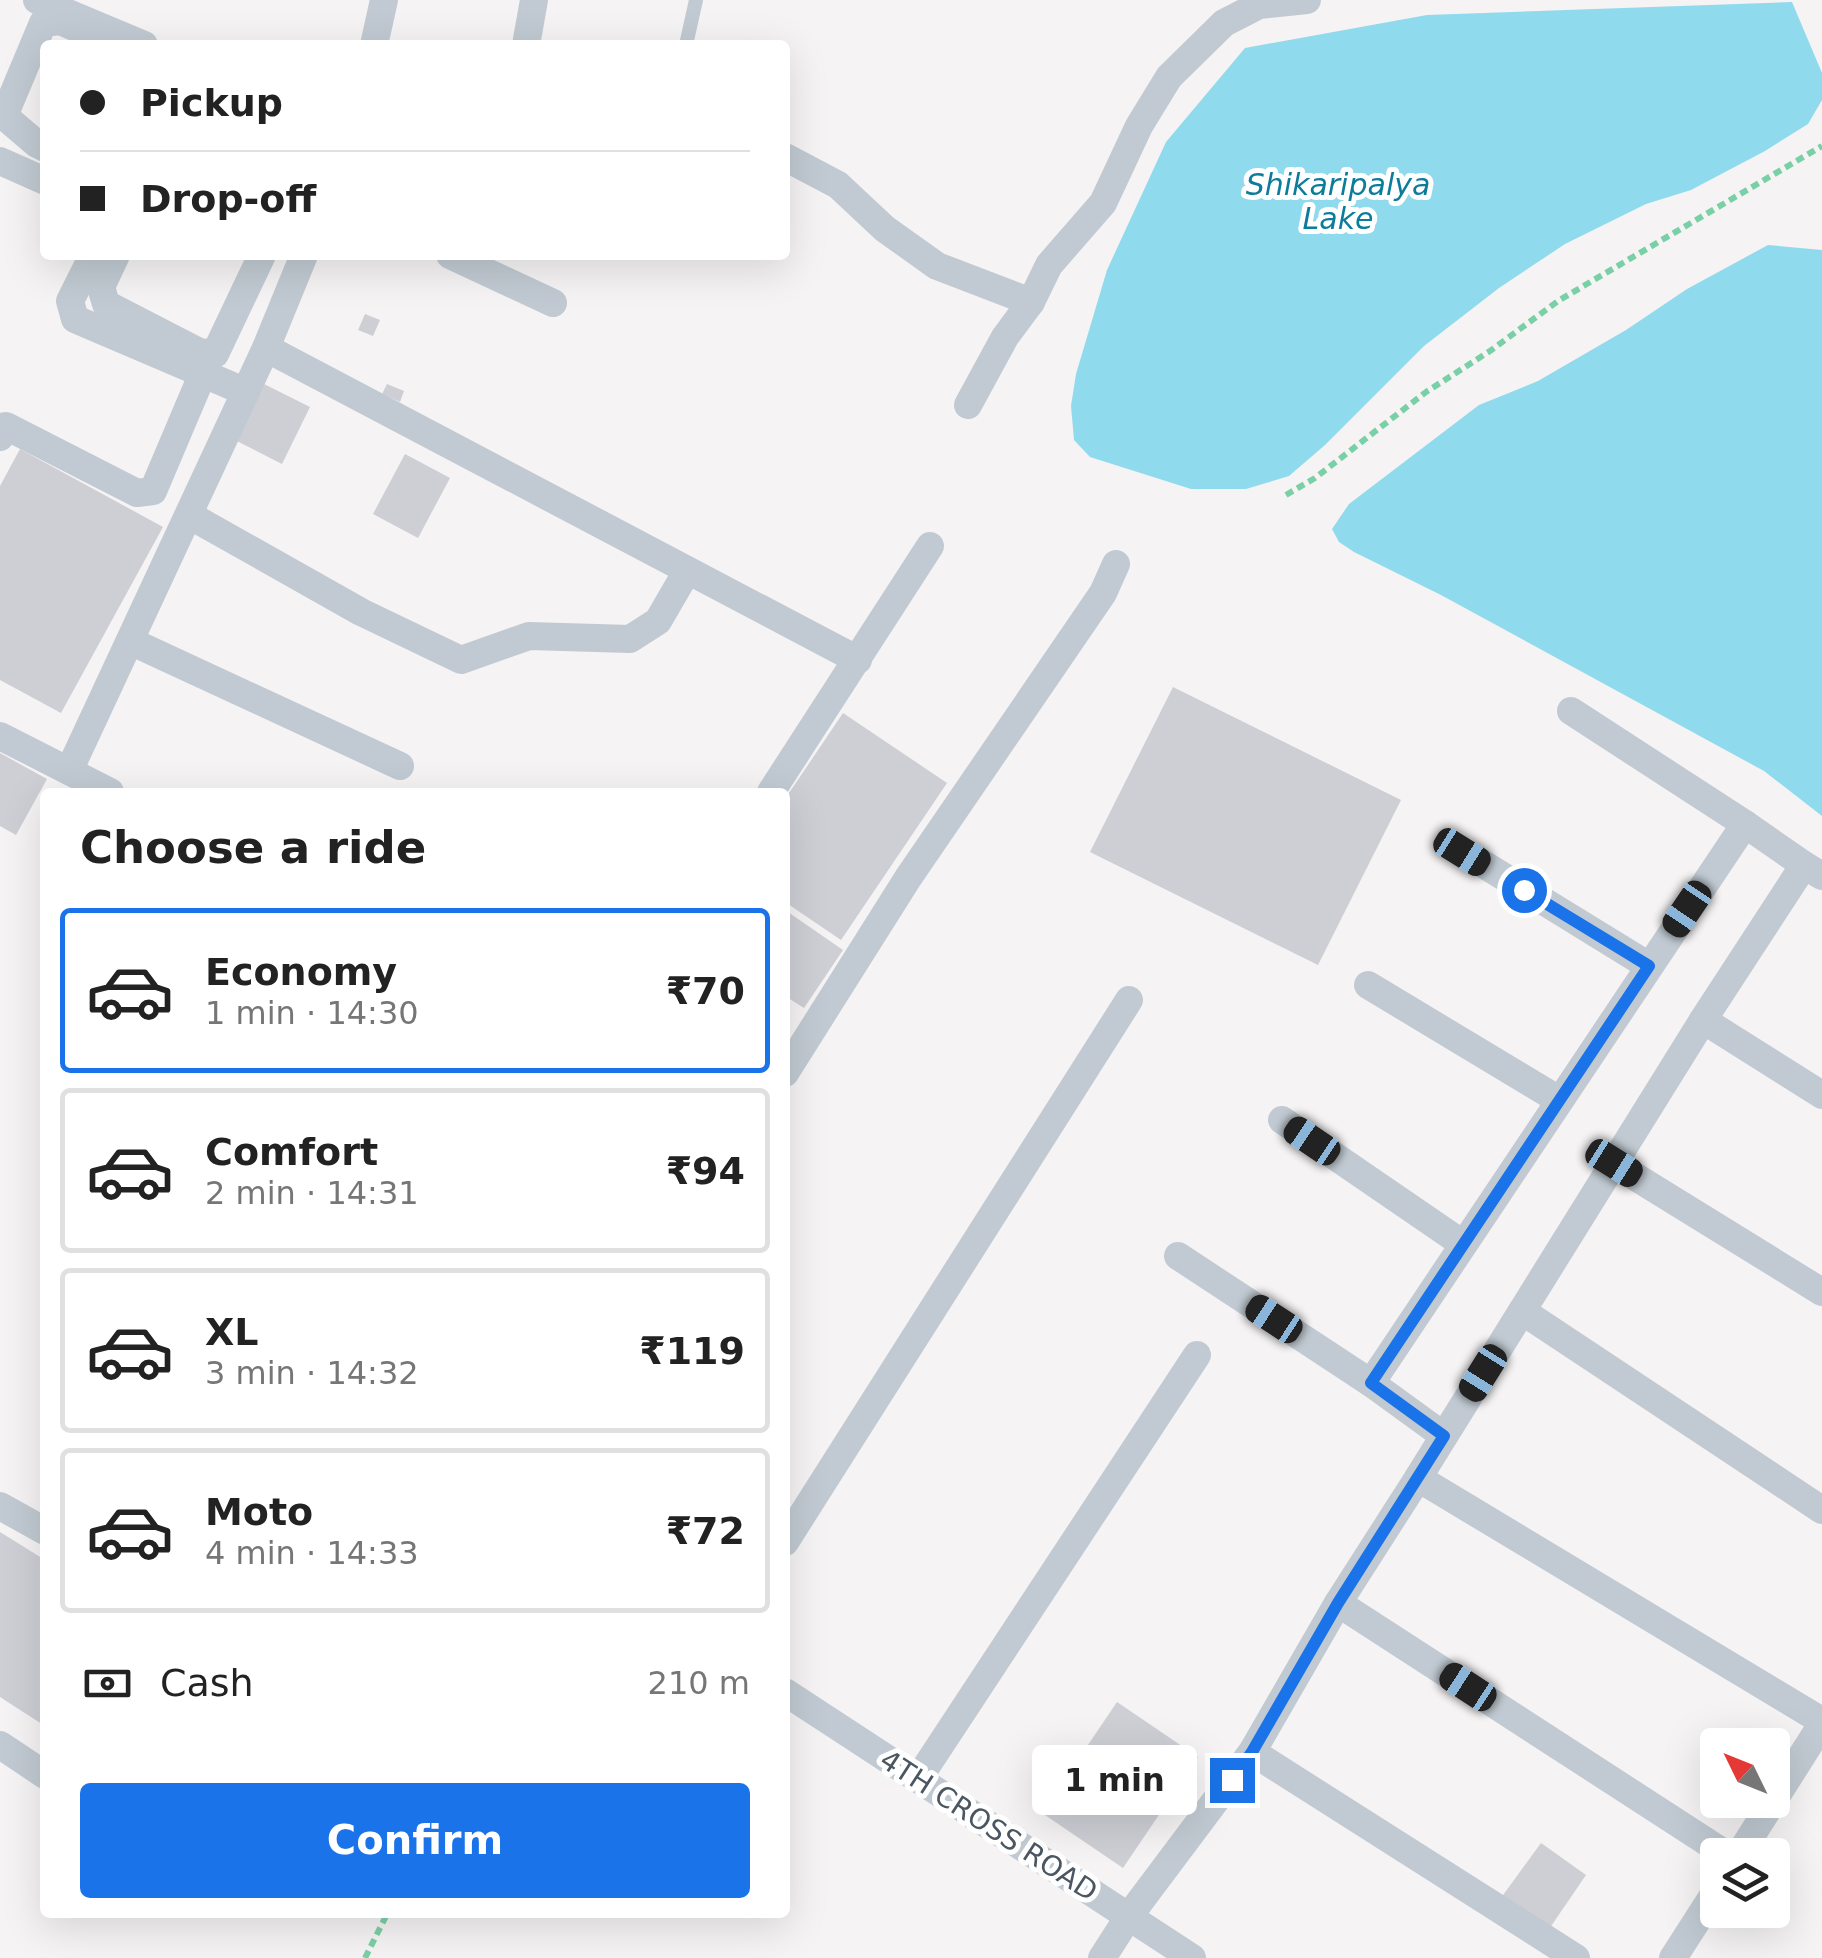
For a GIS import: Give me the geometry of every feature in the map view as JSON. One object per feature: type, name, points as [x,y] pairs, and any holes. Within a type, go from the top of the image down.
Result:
[{"type":"street","points":[[37,0],[132,40]]},
{"type":"street","points":[[375,40],[384,0]]},
{"type":"street","points":[[527,40],[534,0]]},
{"type":"street","points":[[968,404],[1005,337],[1031,302],[1049,264],[1102,203],[1139,126],[1169,77],[1224,23],[1258,5],[1306,0]]},
{"type":"street","points":[[40,146],[4,116],[42,23],[60,20],[104,40]]},
{"type":"street","points":[[790,160],[838,185],[885,230],[937,266],[1031,302]]},
{"type":"street","points":[[0,161],[40,179]]},
{"type":"street","points":[[91,260],[70,302],[75,319],[246,392]]},
{"type":"street","points":[[114,260],[101,287],[106,304],[199,352],[215,354],[260,260]]},
{"type":"street","points":[[69,771],[246,392],[302,260]]},
{"type":"street","points":[[461,260],[553,303]]},
{"type":"street","points":[[266,348],[858,660]]},
{"type":"street","points":[[0,437],[6,426],[137,493],[153,491],[203,373]]},
{"type":"street","points":[[189,515],[360,612],[462,660],[529,636],[630,639],[658,621],[687,572]]},
{"type":"street","points":[[773,788],[930,546]]},
{"type":"street","points":[[790,1065],[908,878],[1104,593],[1116,564]]},
{"type":"street","points":[[130,641],[400,766]]},
{"type":"street","points":[[1102,1958],[1252,1752],[1338,1603],[1702,1020],[1813,871],[1572,712]]},
{"type":"street","points":[[0,736],[102,788]]},
{"type":"street","points":[[1371,1383],[1745,824]]},
{"type":"street","points":[[1462,852],[1649,966]]},
{"type":"street","points":[[1368,985],[1559,1100]]},
{"type":"street","points":[[790,1534],[1129,1000]]},
{"type":"street","points":[[1702,1020],[1822,1095]]},
{"type":"street","points":[[1282,1120],[1464,1244]]},
{"type":"street","points":[[1614,1163],[1822,1292]]},
{"type":"street","points":[[1178,1256],[1444,1436]]},
{"type":"street","points":[[1522,1311],[1822,1510]]},
{"type":"street","points":[[918,1780],[1197,1355]]},
{"type":"street","points":[[1418,1478],[1822,1722],[1749,1838]]},
{"type":"street","points":[[0,1506],[40,1528]]},
{"type":"street","points":[[1338,1603],[1701,1838]]},
{"type":"street","name":"4TH CROSS ROAD","points":[[790,1695],[1192,1958]]},
{"type":"street","points":[[0,1745],[40,1772]]},
{"type":"street","points":[[1252,1752],[1576,1958]]},
{"type":"street","points":[[1673,1958],[1700,1916]]},
{"type":"lane","points":[[687,40],[696,0]]},
{"type":"path","points":[[1286,495],[1558,301],[1822,146]]},
{"type":"path","points":[[364,1958],[385,1918]]},
{"type":"water","name":"Shikaripalya Lake","points":[[1792,2],[1822,73],[1822,100],[1808,124],[1691,190],[1646,204],[1565,244],[1499,288],[1424,346],[1289,476],[1246,489],[1191,489],[1090,457],[1074,440],[1071,406],[1076,374],[1107,270],[1166,142],[1245,48],[1427,15]]},
{"type":"water","points":[[1768,245],[1822,250],[1822,816],[1764,771],[1441,595],[1354,552],[1339,542],[1332,529],[1349,504],[1479,405],[1538,381],[1687,289]]},
{"type":"building","points":[[365,314],[380,320],[373,336],[358,330]]},
{"type":"building","points":[[262,383],[310,407],[282,464],[233,439]]},
{"type":"building","points":[[387,384],[404,391],[400,402],[382,394]]},
{"type":"building","points":[[20,449],[163,527],[61,713],[0,680],[0,486]]},
{"type":"building","points":[[405,454],[450,478],[418,538],[373,514]]},
{"type":"building","points":[[1173,687],[1401,800],[1318,965],[1090,852]]},
{"type":"building","points":[[843,713],[947,783],[841,940],[790,905],[790,792]]},
{"type":"building","points":[[0,753],[47,779],[16,835],[0,826]]},
{"type":"building","points":[[790,913],[843,950],[804,1008],[790,999]]},
{"type":"building","points":[[0,1532],[40,1557],[40,1723],[0,1697]]},
{"type":"building","points":[[1117,1702],[1198,1757],[1123,1868],[1042,1813]]},
{"type":"building","points":[[1541,1843],[1586,1875],[1545,1935],[1498,1902]]},
{"type":"route","points":[[1232,1780],[1444,1436],[1371,1383],[1649,966],[1524,890]]}]
